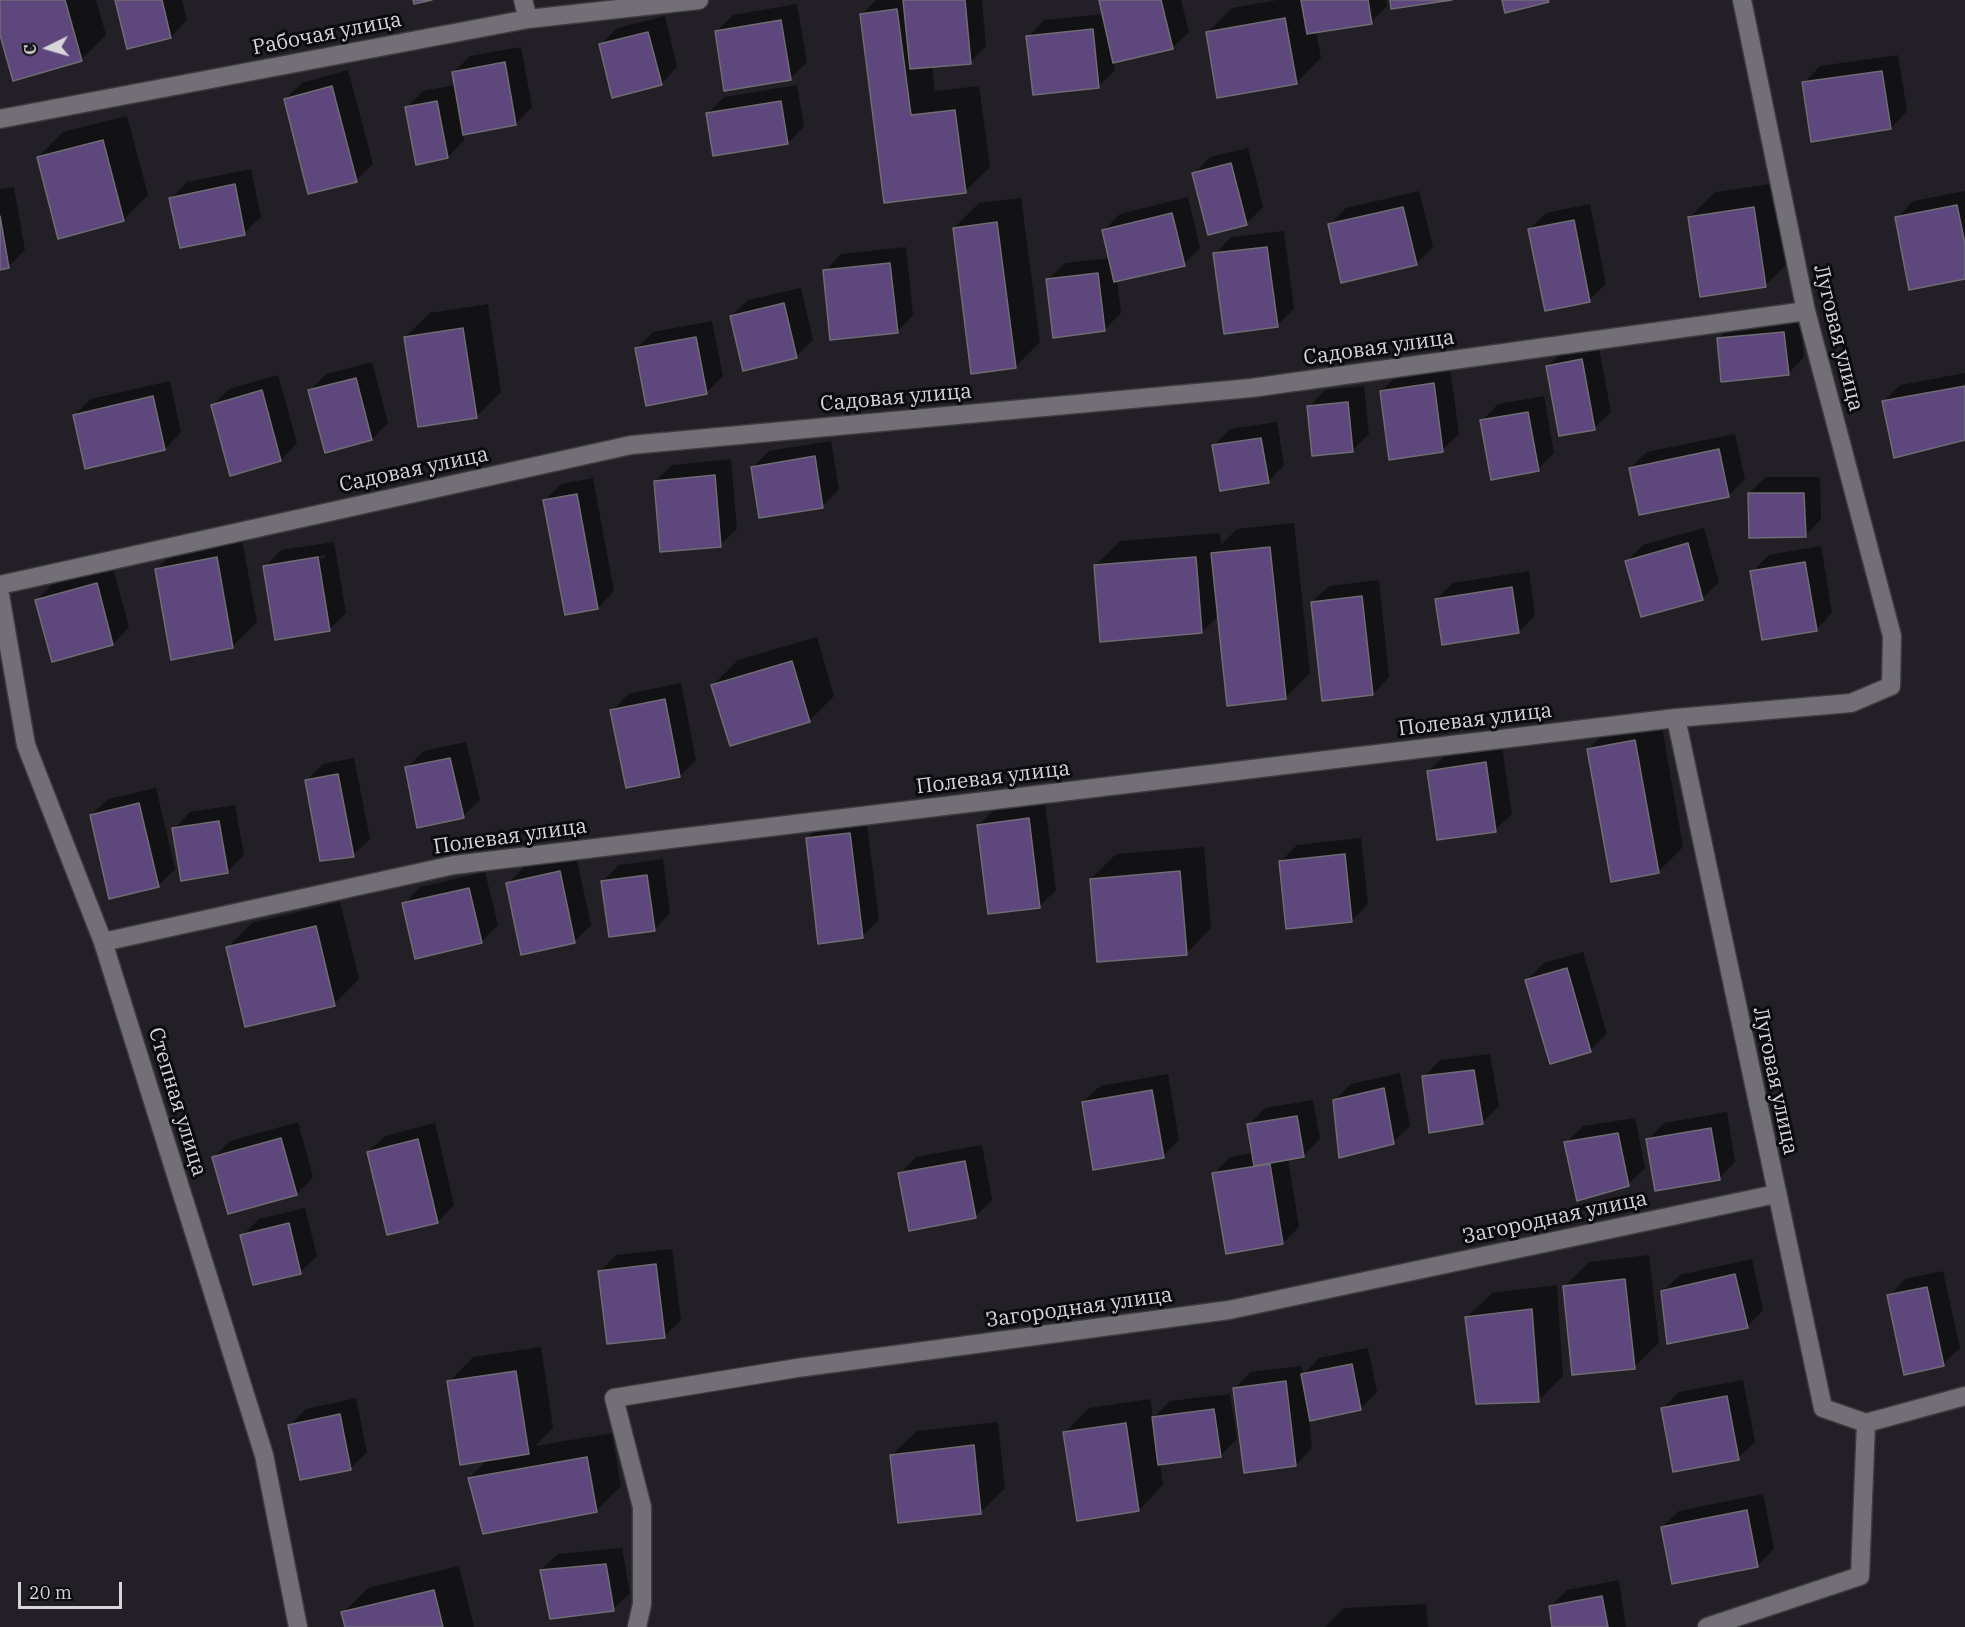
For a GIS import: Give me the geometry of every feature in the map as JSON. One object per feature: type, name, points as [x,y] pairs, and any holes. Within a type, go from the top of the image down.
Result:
[{"type":"street","points":[[523,0],[528,19]]},
{"type":"street","name":"Рабочая улица","points":[[0,119],[528,19],[699,0]]},
{"type":"street","name":"Луговая улица","points":[[1742,0],[1806,311],[1892,636],[1890,686]]},
{"type":"street","name":"Садовая улица","points":[[0,585],[631,445],[1251,388],[1806,311]]},
{"type":"street","name":"Степная улица","points":[[0,595],[26,745],[103,942],[264,1455],[298,1627]]},
{"type":"street","name":"Полевая улица","points":[[103,942],[454,865],[1676,718],[1851,703],[1890,686]]},
{"type":"street","name":"Луговая улица","points":[[1676,718],[1823,1408],[1866,1423]]},
{"type":"street","name":"Загородная улица","points":[[637,1627],[642,1604],[642,1507],[614,1398],[797,1368],[1229,1310],[1776,1194]]},
{"type":"street","points":[[1707,1627],[1860,1576],[1866,1423],[1965,1396]]},
{"type":"building","points":[[0,0],[65,0],[82,61],[13,81],[0,35]]},
{"type":"building","points":[[115,0],[162,0],[171,38],[127,49]]},
{"type":"building","points":[[413,0],[432,0],[414,4]]},
{"type":"building","points":[[903,0],[965,0],[971,64],[910,69]]},
{"type":"building","points":[[1099,0],[1161,0],[1173,49],[1113,63]]},
{"type":"building","points":[[1301,0],[1368,0],[1372,24],[1307,34]]},
{"type":"building","points":[[1390,0],[1452,0],[1391,9]]},
{"type":"building","points":[[1502,0],[1548,0],[1549,2],[1505,13]]},
{"type":"building","points":[[897,9],[911,115],[955,110],[966,193],[884,203],[860,14]]},
{"type":"building","points":[[1285,18],[1297,84],[1217,98],[1206,32]]},
{"type":"building","points":[[781,20],[791,80],[724,91],[715,31]]},
{"type":"building","points":[[1093,29],[1099,88],[1033,95],[1026,36]]},
{"type":"building","points":[[648,32],[662,85],[612,98],[599,44]]},
{"type":"building","points":[[505,62],[516,125],[463,135],[452,72]]},
{"type":"building","points":[[1882,71],[1891,129],[1811,142],[1802,82]]},
{"type":"building","points":[[332,86],[357,182],[308,194],[284,99]]},
{"type":"building","points":[[437,101],[448,158],[416,165],[405,107]]},
{"type":"building","points":[[781,101],[788,144],[713,156],[706,113]]},
{"type":"building","points":[[103,140],[124,221],[58,239],[37,157]]},
{"type":"building","points":[[1231,163],[1247,225],[1208,235],[1192,173]]},
{"type":"building","points":[[235,184],[245,235],[180,248],[169,198]]},
{"type":"building","points":[[1957,205],[1965,244],[1965,279],[1909,290],[1895,217]]},
{"type":"building","points":[[1403,207],[1417,265],[1341,283],[1328,224]]},
{"type":"building","points":[[1754,207],[1766,287],[1700,297],[1688,217]]},
{"type":"building","points":[[1172,213],[1185,266],[1114,282],[1102,230]]},
{"type":"building","points":[[0,216],[9,268],[0,270]]},
{"type":"building","points":[[1574,220],[1590,302],[1545,311],[1528,229]]},
{"type":"building","points":[[997,222],[1016,368],[971,374],[953,228]]},
{"type":"building","points":[[1267,247],[1278,327],[1224,334],[1213,253]]},
{"type":"building","points":[[890,263],[898,333],[830,340],[823,270]]},
{"type":"building","points":[[1098,273],[1105,331],[1053,338],[1046,279]]},
{"type":"building","points":[[784,303],[797,358],[743,371],[730,316]]},
{"type":"building","points":[[463,328],[477,418],[418,427],[404,337]]},
{"type":"building","points":[[1784,332],[1789,375],[1721,382],[1717,338]]},
{"type":"building","points":[[696,337],[707,394],[646,406],[635,348]]},
{"type":"building","points":[[1582,359],[1595,430],[1559,436],[1546,366]]},
{"type":"building","points":[[356,378],[372,440],[325,453],[308,390]]},
{"type":"building","points":[[1434,383],[1443,452],[1389,460],[1380,391]]},
{"type":"building","points":[[1965,386],[1965,440],[1894,458],[1882,401]]},
{"type":"building","points":[[262,390],[281,461],[230,476],[211,405]]},
{"type":"building","points":[[153,396],[165,450],[85,469],[73,415]]},
{"type":"building","points":[[1348,402],[1353,452],[1312,456],[1307,406]]},
{"type":"building","points":[[1528,412],[1539,471],[1491,480],[1480,420]]},
{"type":"building","points":[[1261,438],[1269,483],[1220,491],[1212,445]]},
{"type":"building","points":[[1719,449],[1729,497],[1639,515],[1629,468]]},
{"type":"building","points":[[815,456],[823,508],[759,518],[751,467]]},
{"type":"building","points":[[715,475],[721,547],[660,552],[654,481]]},
{"type":"building","points":[[1748,493],[1804,493],[1806,537],[1749,538]]},
{"type":"building","points":[[577,494],[598,609],[565,615],[543,500]]},
{"type":"building","points":[[1688,543],[1703,600],[1641,617],[1625,561]]},
{"type":"building","points":[[1270,547],[1286,699],[1227,706],[1211,553]]},
{"type":"building","points":[[217,557],[233,648],[171,660],[155,569]]},
{"type":"building","points":[[318,557],[330,631],[275,640],[263,566]]},
{"type":"building","points":[[1196,557],[1202,633],[1100,642],[1094,565]]},
{"type":"building","points":[[1805,562],[1817,631],[1762,640],[1750,571]]},
{"type":"building","points":[[97,583],[113,645],[52,662],[35,600]]},
{"type":"building","points":[[1512,587],[1519,633],[1442,645],[1435,599]]},
{"type":"building","points":[[1362,596],[1373,695],[1322,701],[1311,602]]},
{"type":"building","points":[[792,661],[810,722],[730,746],[711,685]]},
{"type":"building","points":[[665,699],[680,777],[626,788],[610,710]]},
{"type":"building","points":[[1635,740],[1659,873],[1611,882],[1587,749]]},
{"type":"building","points":[[450,758],[464,818],[417,828],[405,767]]},
{"type":"building","points":[[1486,762],[1496,832],[1437,840],[1427,771]]},
{"type":"building","points":[[338,774],[354,857],[320,861],[305,780]]},
{"type":"building","points":[[139,803],[159,887],[109,899],[90,815]]},
{"type":"building","points":[[1029,818],[1040,908],[988,914],[977,825]]},
{"type":"building","points":[[219,821],[228,873],[181,881],[172,828]]},
{"type":"building","points":[[850,833],[863,938],[818,944],[806,838]]},
{"type":"building","points":[[1345,854],[1352,922],[1286,929],[1279,861]]},
{"type":"building","points":[[560,871],[575,943],[521,955],[506,883]]},
{"type":"building","points":[[1180,871],[1187,955],[1097,962],[1090,879]]},
{"type":"building","points":[[647,875],[655,931],[609,937],[601,881]]},
{"type":"building","points":[[469,888],[482,943],[415,959],[402,903]]},
{"type":"building","points":[[316,926],[335,1006],[245,1027],[226,947]]},
{"type":"building","points":[[1567,968],[1591,1052],[1550,1064],[1525,980]]},
{"type":"building","points":[[1474,1070],[1483,1124],[1429,1133],[1422,1076]]},
{"type":"building","points":[[1384,1088],[1394,1144],[1339,1158],[1333,1100]]},
{"type":"building","points":[[1152,1090],[1164,1158],[1093,1170],[1082,1102]]},
{"type":"building","points":[[1297,1116],[1304,1157],[1254,1166],[1247,1124]]},
{"type":"building","points":[[1711,1128],[1720,1180],[1655,1191],[1646,1139]]},
{"type":"building","points":[[1618,1133],[1629,1186],[1577,1201],[1564,1142]]},
{"type":"building","points":[[281,1138],[297,1195],[228,1214],[212,1157]]},
{"type":"building","points":[[418,1139],[438,1223],[387,1235],[367,1152]]},
{"type":"building","points":[[965,1161],[976,1218],[909,1231],[898,1173]]},
{"type":"building","points":[[1270,1164],[1283,1244],[1226,1254],[1212,1173]]},
{"type":"building","points":[[289,1223],[301,1274],[253,1285],[240,1235]]},
{"type":"building","points":[[656,1264],[665,1338],[607,1344],[598,1271]]},
{"type":"building","points":[[1735,1274],[1748,1328],[1667,1344],[1661,1291]]},
{"type":"building","points":[[1625,1279],[1635,1369],[1572,1375],[1563,1286]]},
{"type":"building","points":[[1927,1287],[1944,1366],[1904,1375],[1887,1295]]},
{"type":"building","points":[[1532,1309],[1539,1402],[1476,1404],[1465,1317]]},
{"type":"building","points":[[1352,1364],[1361,1410],[1310,1421],[1301,1374]]},
{"type":"building","points":[[516,1371],[529,1454],[460,1465],[447,1381]]},
{"type":"building","points":[[1286,1381],[1296,1466],[1244,1473],[1233,1388]]},
{"type":"building","points":[[1727,1396],[1739,1460],[1673,1472],[1661,1408]]},
{"type":"building","points":[[1214,1409],[1221,1457],[1158,1465],[1152,1417]]},
{"type":"building","points":[[340,1414],[351,1470],[300,1480],[288,1425]]},
{"type":"building","points":[[1126,1423],[1139,1511],[1077,1521],[1063,1432]]},
{"type":"building","points":[[974,1445],[981,1514],[898,1523],[890,1455]]},
{"type":"building","points":[[587,1457],[597,1512],[483,1534],[468,1478]]},
{"type":"building","points":[[1747,1510],[1758,1567],[1672,1584],[1661,1527]]},
{"type":"building","points":[[606,1564],[614,1611],[550,1619],[540,1570]]},
{"type":"building","points":[[434,1590],[443,1627],[345,1627],[341,1612]]},
{"type":"building","points":[[1602,1596],[1608,1627],[1552,1627],[1549,1606]]}]
